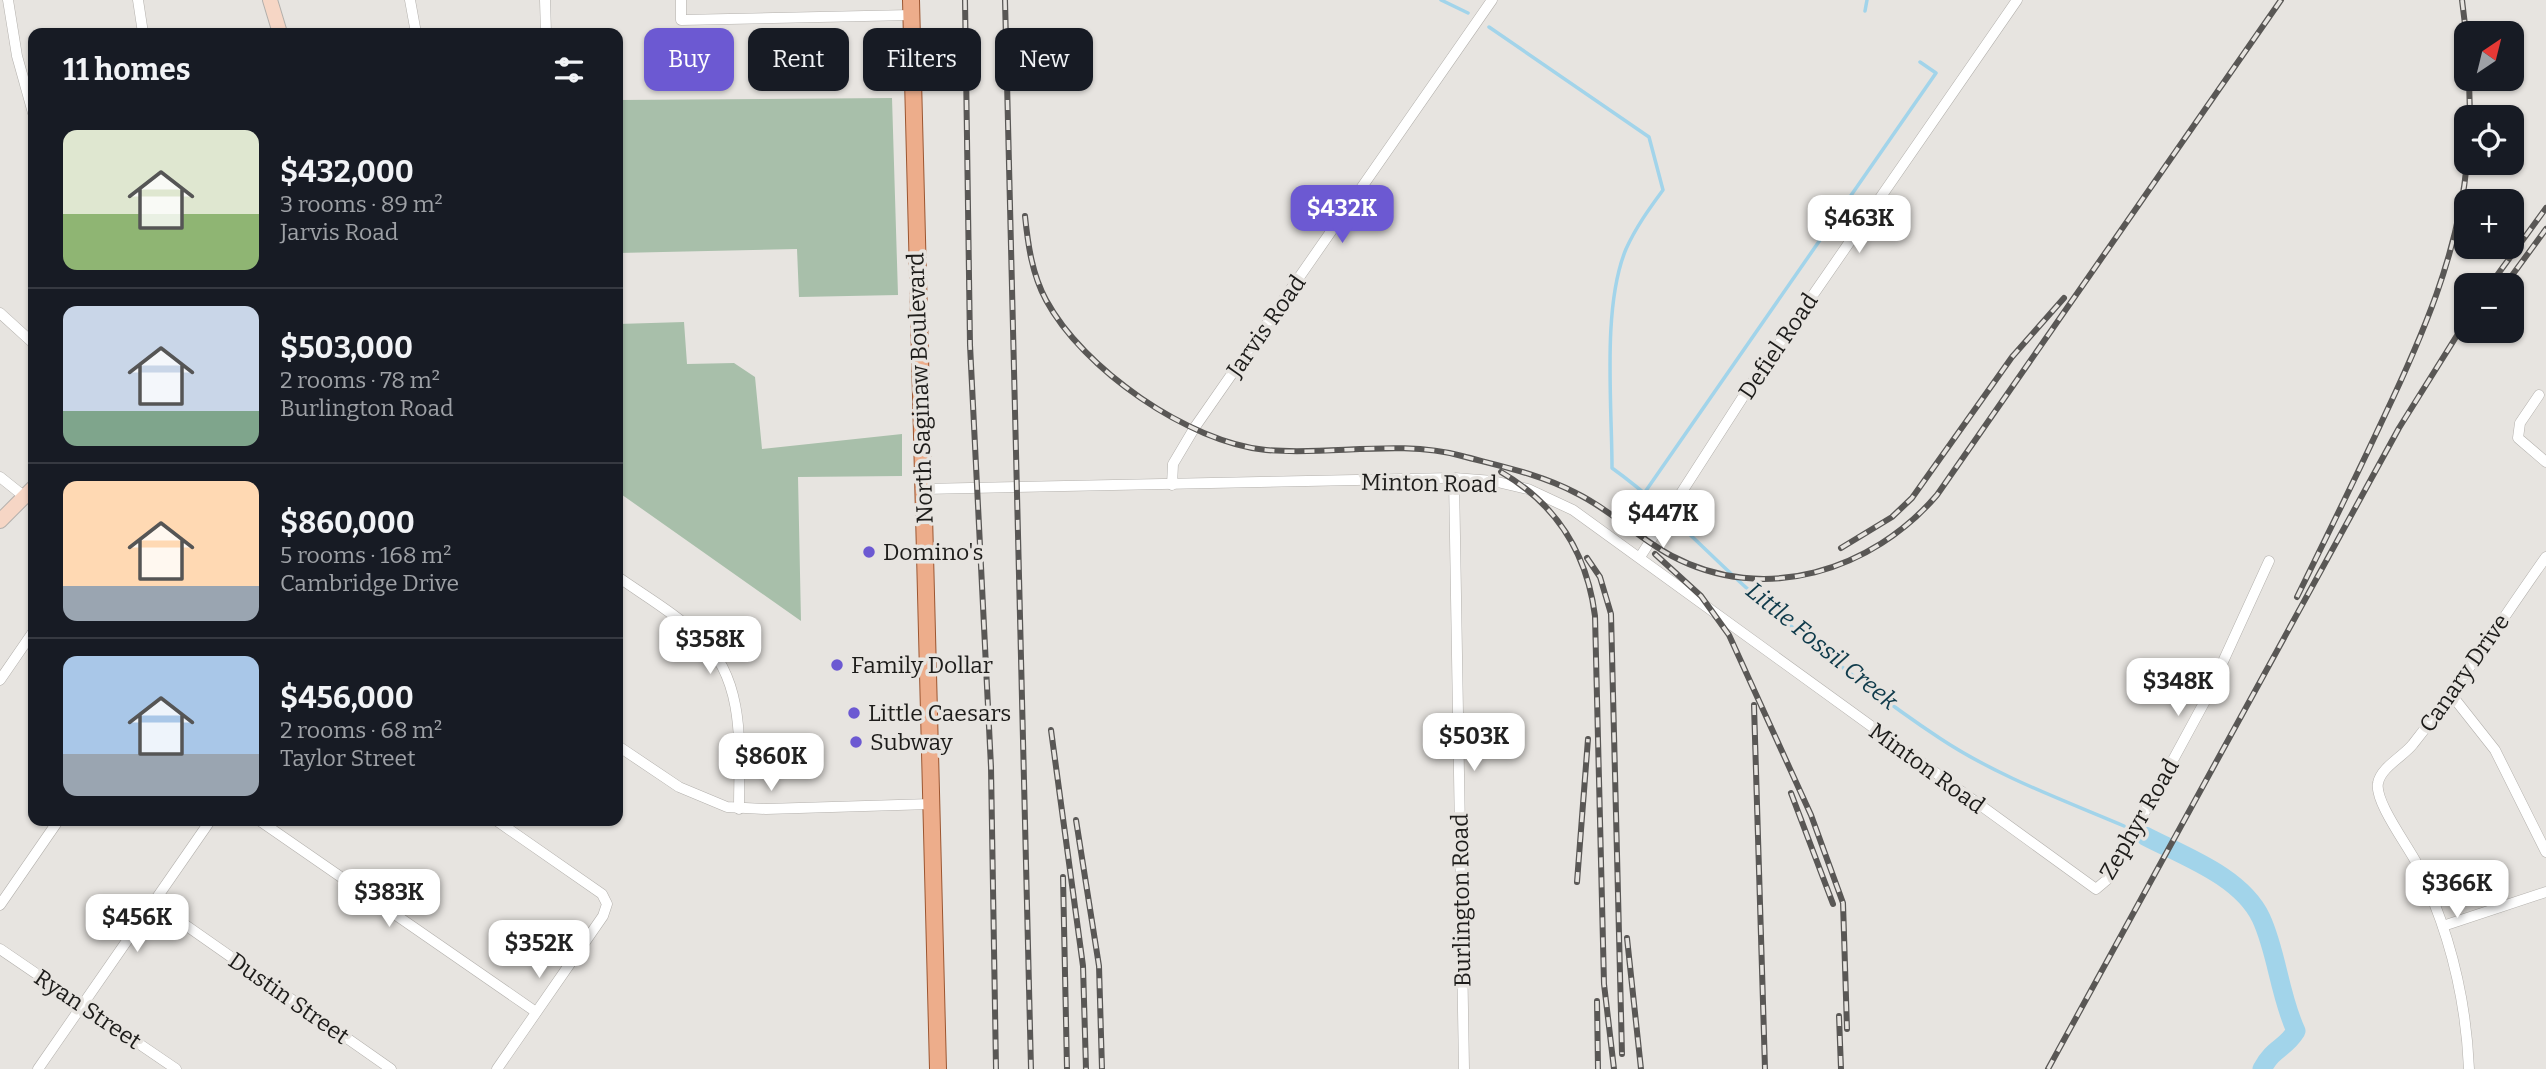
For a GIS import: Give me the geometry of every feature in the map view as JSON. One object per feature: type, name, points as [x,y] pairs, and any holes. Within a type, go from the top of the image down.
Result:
[{"type":"main road","name":"North Saginaw Boulevard","points":[[911,7],[938,1069]]},
{"type":"street","points":[[8,0],[17,56],[28,95]]},
{"type":"street","points":[[138,0],[142,28]]},
{"type":"street","points":[[270,0],[278,28]]},
{"type":"street","points":[[410,0],[415,28]]},
{"type":"street","points":[[545,0],[546,28]]},
{"type":"street","points":[[681,0],[681,20],[911,7]]},
{"type":"street","name":"Jarvis Road","points":[[1172,485],[1173,464],[1195,428],[1492,0]]},
{"type":"street","name":"Defiel Road","points":[[1640,557],[1750,386],[2017,0]]},
{"type":"street","points":[[0,313],[28,338]]},
{"type":"street","points":[[2539,395],[2520,423],[2518,438],[2546,462]]},
{"type":"street","points":[[0,477],[28,492]]},
{"type":"street","name":"Minton Road","points":[[922,489],[1454,478],[1493,481],[1550,497],[1640,557],[2084,883],[2096,889],[2100,887]]},
{"type":"street","name":"Burlington Road","points":[[1454,478],[1464,1069]]},
{"type":"street","points":[[0,521],[28,494]]},
{"type":"street","name":"Canary Drive","points":[[2443,926],[2414,859],[2379,798],[2377,785],[2381,776],[2414,743],[2546,557]]},
{"type":"street","name":"Zephyr Road","points":[[2100,887],[2109,878],[2205,701],[2269,561]]},
{"type":"street","points":[[623,581],[700,637],[725,671],[738,715],[740,808]]},
{"type":"street","points":[[0,680],[28,639]]},
{"type":"street","points":[[2450,693],[2495,750],[2546,852]]},
{"type":"street","points":[[623,749],[691,793],[740,808],[931,804]]},
{"type":"street","points":[[0,905],[55,826]]},
{"type":"street","points":[[38,1069],[207,826]]},
{"type":"street","points":[[267,826],[536,1012]]},
{"type":"street","points":[[498,1069],[603,916],[607,904],[602,894],[505,826]]},
{"type":"street","points":[[2469,1069],[2460,995],[2443,926],[2546,892]]},
{"type":"street","name":"Dustin Street","points":[[154,903],[391,1069]]},
{"type":"street","name":"Ryan Street","points":[[0,949],[176,1069]]},
{"type":"green space","points":[[892,98],[898,295],[799,297],[797,249],[623,253],[623,100]]},
{"type":"green space","points":[[684,322],[687,364],[734,363],[755,377],[762,449],[902,434],[902,476],[798,477],[801,621],[623,496],[623,324]]},
{"type":"waterway","name":"Little Fossil Creek","points":[[1441,0],[1468,13]]},
{"type":"waterway","points":[[1865,11],[1867,0]]},
{"type":"waterway","name":"Little Fossil Creek","points":[[1489,27],[1649,137],[1663,190],[1626,249],[1614,299],[1610,356],[1612,468],[1655,502],[1775,613],[1919,724],[1962,752],[2007,776],[2124,826]]},
{"type":"waterway","points":[[1645,492],[1936,73],[1920,62]]},
{"type":"waterway","name":"Little Fossil Creek","points":[[2145,836],[2226,879],[2252,903],[2261,918],[2296,1031],[2262,1069]]},
{"type":"railway","points":[[965,0],[970,345],[991,767],[996,1069]]},
{"type":"railway","points":[[1005,0],[1031,1069]]},
{"type":"railway","points":[[1025,216],[1037,280],[1063,326],[1111,376],[1141,398],[1204,433],[1236,444],[1266,450],[1389,448],[1438,451],[1462,456],[1520,471],[1562,486],[1601,507],[1660,549],[1707,571],[1743,578],[1779,578],[1815,572],[1849,561],[1881,543],[1911,521],[1937,495],[2281,0]]},
{"type":"railway","points":[[2462,0],[2465,21]]},
{"type":"railway","points":[[2469,91],[2470,105]]},
{"type":"railway","points":[[2297,597],[2424,326],[2447,263],[2456,230],[2465,175]]},
{"type":"railway","points":[[2499,273],[2546,208]]},
{"type":"railway","points":[[2514,273],[2546,229]]},
{"type":"railway","points":[[1841,548],[1892,517],[1912,498],[2012,357],[2064,298]]},
{"type":"railway","points":[[2048,1069],[2399,428],[2454,340]]},
{"type":"railway","points":[[1501,472],[1538,499],[1566,532],[1585,571],[1591,593],[1595,616],[1604,984],[1614,1069]]},
{"type":"railway","points":[[1655,554],[1701,596],[1729,635],[1811,815],[1843,903],[1847,1029]]},
{"type":"railway","points":[[1587,558],[1600,577],[1611,614],[1622,1054]]},
{"type":"railway","points":[[1754,705],[1765,1069]]},
{"type":"railway","points":[[1051,730],[1083,966],[1086,1069]]},
{"type":"railway","points":[[1577,882],[1588,739]]},
{"type":"railway","points":[[1791,793],[1833,904]]},
{"type":"railway","points":[[1076,820],[1099,966],[1102,1069]]},
{"type":"railway","points":[[1063,877],[1067,1069]]},
{"type":"railway","points":[[1627,938],[1641,1069]]},
{"type":"railway","points":[[1597,1001],[1598,1069]]},
{"type":"railway","points":[[1839,1016],[1841,1069]]},
{"type":"place","name":"Domino's","points":[[869,552]]},
{"type":"place","name":"Family Dollar","points":[[837,665]]},
{"type":"place","name":"Little Caesars","points":[[854,713]]},
{"type":"place","name":"Subway","points":[[856,742]]}]
